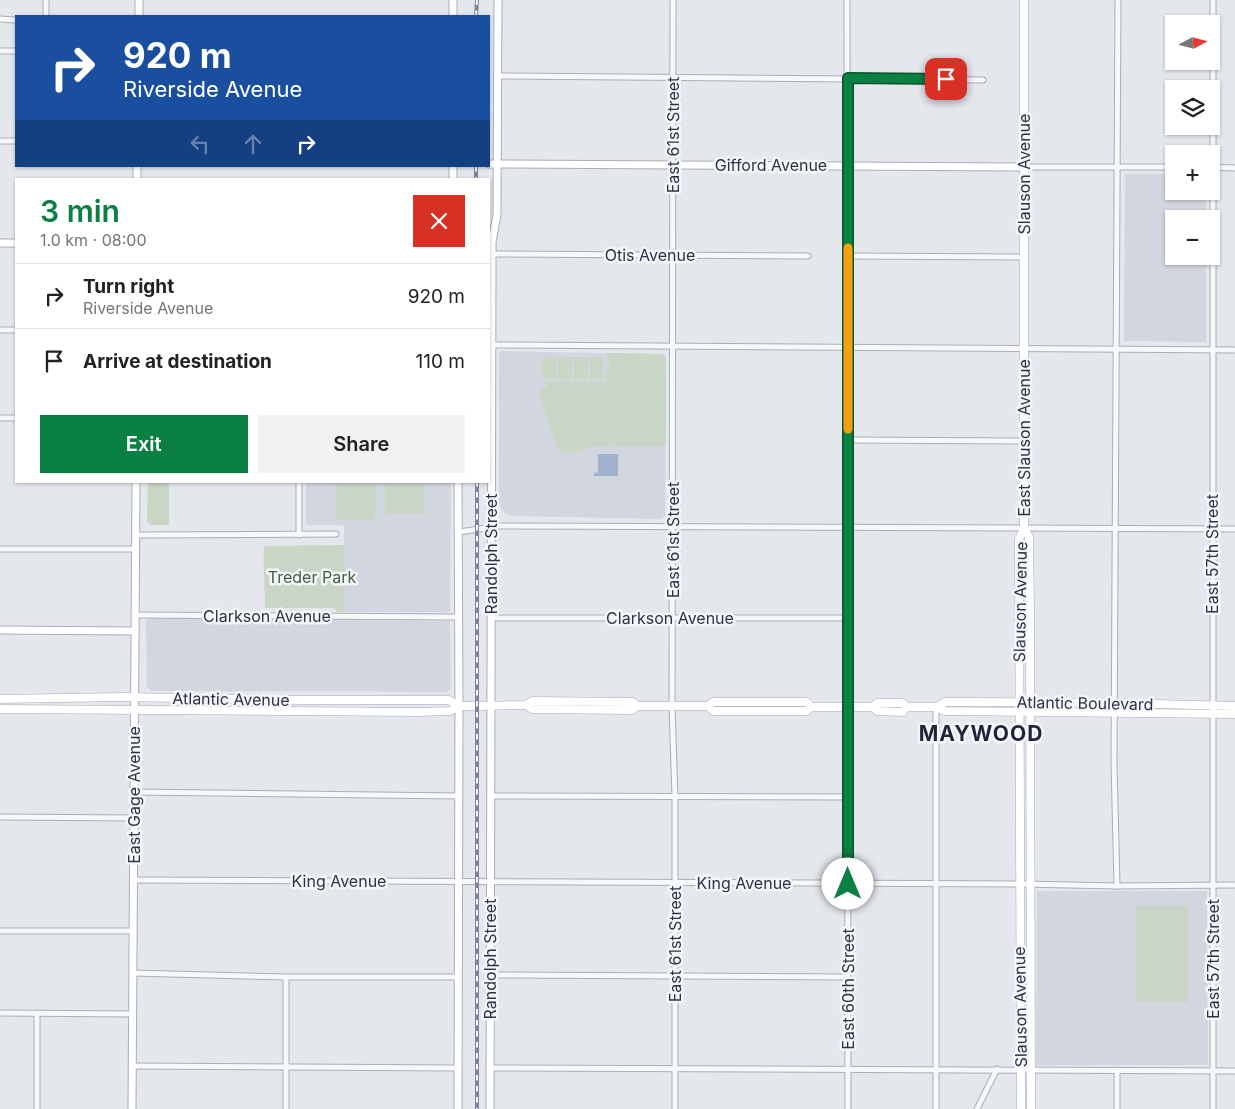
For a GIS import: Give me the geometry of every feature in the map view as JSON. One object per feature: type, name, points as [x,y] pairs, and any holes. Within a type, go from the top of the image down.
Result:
[{"type":"main road","name":"Slauson Avenue","points":[[1024,0],[1025,348]]},
{"type":"main road","name":"East Slauson Avenue","points":[[1024,528],[1025,348]]},
{"type":"main road","name":"Slauson Avenue","points":[[1021,1109],[1019,539],[1024,528]]},
{"type":"main road","name":"Slauson Avenue","points":[[1024,528],[1029,537],[1031,702],[1031,1109]]},
{"type":"main road","name":"Atlantic Avenue","points":[[0,699],[134,697],[449,700],[460,706]]},
{"type":"main road","name":"Atlantic Boulevard","points":[[936,707],[945,702],[1115,703],[1212,710],[1235,714]]},
{"type":"main road","name":"Atlantic Boulevard","points":[[490,706],[526,705],[532,709],[632,710],[638,706],[708,706],[713,711],[807,711],[811,707],[872,707],[877,703],[902,703],[906,707],[936,707],[945,711],[1115,713],[1212,710],[1235,706]]},
{"type":"main road","name":"Atlantic Avenue","points":[[0,709],[417,712],[450,711],[460,706],[490,706]]},
{"type":"street","points":[[46,0],[46,15]]},
{"type":"street","points":[[138,15],[139,0]]},
{"type":"street","points":[[453,0],[453,15]]},
{"type":"street","name":"Randolph Street","points":[[490,1109],[492,242],[497,215],[498,0]]},
{"type":"street","name":"East 61st Street","points":[[673,0],[672,706],[675,797],[674,1109]]},
{"type":"street","name":"East 60th Street","points":[[847,0],[848,1109]]},
{"type":"street","points":[[1117,886],[1114,763],[1118,0]]},
{"type":"street","name":"East 57th Street","points":[[1212,145],[1213,0]]},
{"type":"street","points":[[0,19],[15,20]]},
{"type":"street","points":[[0,51],[15,51]]},
{"type":"street","points":[[497,76],[982,80]]},
{"type":"street","points":[[0,141],[15,141]]},
{"type":"street","name":"Gifford Avenue","points":[[490,164],[1165,167]]},
{"type":"street","points":[[1220,168],[1235,168]]},
{"type":"street","name":"East 57th Street","points":[[1212,200],[1213,1109]]},
{"type":"street","points":[[0,243],[15,243]]},
{"type":"street","name":"Otis Avenue","points":[[492,254],[808,256]]},
{"type":"street","points":[[848,256],[1024,257]]},
{"type":"street","points":[[0,330],[15,330]]},
{"type":"street","points":[[492,345],[1235,350]]},
{"type":"street","points":[[0,418],[15,418]]},
{"type":"street","points":[[848,440],[1024,441]]},
{"type":"street","name":"East Gage Avenue","points":[[132,1109],[136,483]]},
{"type":"street","points":[[299,483],[299,534]]},
{"type":"street","name":"Randolph Street","points":[[458,483],[460,706],[458,1109]]},
{"type":"street","points":[[459,532],[490,527],[1235,529]]},
{"type":"street","points":[[136,535],[336,534]]},
{"type":"street","points":[[0,550],[136,549]]},
{"type":"street","name":"Clarkson Avenue","points":[[135,615],[458,617]]},
{"type":"street","name":"Clarkson Avenue","points":[[492,618],[848,618]]},
{"type":"street","points":[[0,630],[135,631]]},
{"type":"street","points":[[936,707],[936,1109]]},
{"type":"street","points":[[134,792],[459,796]]},
{"type":"street","points":[[490,796],[848,797]]},
{"type":"street","points":[[0,817],[134,818]]},
{"type":"street","name":"King Avenue","points":[[133,880],[1117,886],[1235,885]]},
{"type":"street","points":[[0,931],[133,931]]},
{"type":"street","points":[[133,973],[286,977],[459,977]]},
{"type":"street","points":[[490,975],[848,977]]},
{"type":"street","points":[[286,977],[286,1109]]},
{"type":"street","points":[[37,1109],[38,1013]]},
{"type":"street","points":[[0,1014],[133,1014]]},
{"type":"street","points":[[132,1066],[458,1068]]},
{"type":"street","points":[[490,1068],[1235,1071]]},
{"type":"street","points":[[977,1109],[997,1069]]},
{"type":"street","points":[[1117,1070],[1117,1109]]},
{"type":"shaded area","points":[[1125,174],[1165,174],[1165,200],[1206,200],[1206,210],[1165,210],[1165,265],[1206,265],[1206,342],[1124,341]]},
{"type":"shaded area","points":[[501,351],[663,354],[666,357],[665,515],[661,519],[514,516],[506,514],[501,509],[499,503],[499,353]]},
{"type":"shaded area","points":[[306,483],[451,483],[450,612],[344,612],[344,526],[308,525],[306,523]]},
{"type":"shaded area","points":[[151,618],[450,621],[451,689],[447,692],[151,691],[147,686],[146,620]]},
{"type":"shaded area","points":[[1037,891],[1207,891],[1208,1065],[1036,1065]]},
{"type":"green space","points":[[606,353],[663,354],[666,357],[666,444],[663,446],[611,446],[611,444],[608,444],[608,446],[593,446],[569,454],[558,450],[538,391],[547,387],[546,381],[606,382],[606,370],[609,370],[609,356],[606,356]]},
{"type":"green space","points":[[542,357],[556,357],[556,379],[542,379]]},
{"type":"green space","points":[[558,357],[572,357],[571,379],[558,379]]},
{"type":"green space","points":[[574,357],[588,357],[587,379],[574,379]]},
{"type":"green space","points":[[590,357],[603,357],[603,379],[590,379]]},
{"type":"green space","points":[[148,483],[169,483],[169,525],[151,525],[147,522]]},
{"type":"green space","points":[[337,483],[376,483],[375,520],[336,520]]},
{"type":"green space","points":[[385,483],[424,483],[424,514],[385,513]]},
{"type":"green space","name":"Treder Park","points":[[344,545],[344,612],[337,612],[334,608],[265,608],[264,546]]},
{"type":"green space","points":[[1136,906],[1188,906],[1188,1002],[1136,1002]]},
{"type":"water","points":[[598,454],[618,454],[618,476],[594,476],[594,473],[598,472]]},
{"type":"railway","points":[[476,15],[477,0]]},
{"type":"railway","points":[[476,167],[476,178]]},
{"type":"railway","points":[[477,483],[477,1109]]},
{"type":"slow traffic","points":[[848,248],[848,429]]},
{"type":"district","name":"MAYWOOD","points":[[981,733]]},
{"type":"route","points":[[848,884],[848,78],[946,79]]}]
